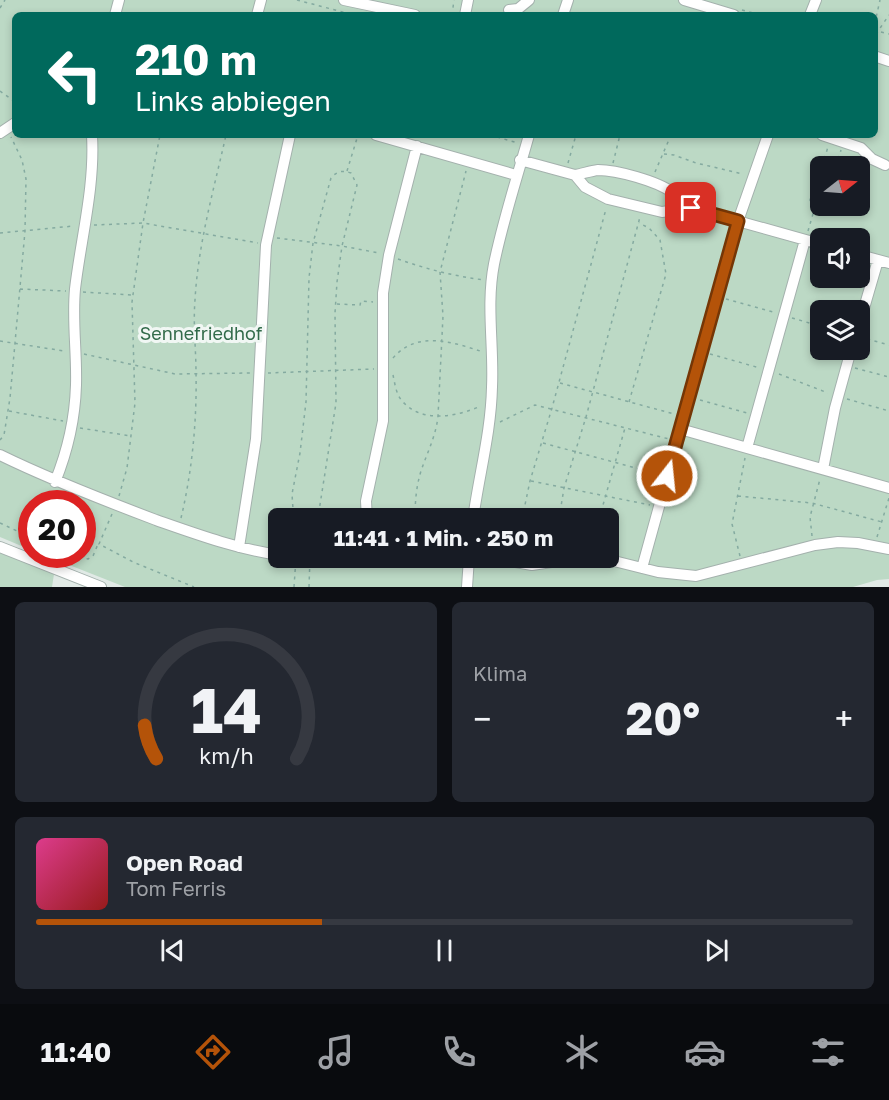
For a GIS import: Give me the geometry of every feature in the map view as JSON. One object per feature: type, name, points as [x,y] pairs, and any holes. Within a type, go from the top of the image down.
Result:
[{"type":"street","points":[[344,0],[390,8]]},
{"type":"street","points":[[509,8],[518,9],[529,0]]},
{"type":"street","points":[[684,0],[724,12]]},
{"type":"street","points":[[55,482],[73,425],[76,382],[75,292],[91,182],[93,138]]},
{"type":"street","points":[[239,547],[256,439],[267,241],[289,138]]},
{"type":"street","points":[[387,138],[516,175]]},
{"type":"street","points":[[642,568],[738,221],[767,138]]},
{"type":"street","points":[[829,138],[861,148],[872,159],[885,165]]},
{"type":"street","points":[[475,508],[492,402],[489,303],[494,265],[527,140]]},
{"type":"street","points":[[366,508],[383,421],[383,303],[389,255],[417,146]]},
{"type":"street","points":[[520,160],[570,174],[585,187],[608,199],[662,212],[691,208]]},
{"type":"street","points":[[570,174],[593,170],[611,171],[651,183],[674,193],[691,208],[810,241]]},
{"type":"street","points":[[747,448],[805,240]]},
{"type":"street","points":[[869,300],[884,262]]},
{"type":"street","points":[[823,469],[848,360]]},
{"type":"street","points":[[680,429],[889,488]]},
{"type":"street","points":[[0,455],[55,482],[117,506],[239,547],[268,553]]},
{"type":"street","points":[[619,562],[676,575],[696,576],[815,545],[838,542],[889,549]]},
{"type":"street","points":[[0,547],[101,587]]},
{"type":"street","points":[[467,587],[468,568]]},
{"type":"path","points":[[0,8],[5,0]]},
{"type":"path","points":[[297,0],[343,12]]},
{"type":"path","points":[[889,15],[880,31],[889,34]]},
{"type":"path","points":[[0,440],[4,435],[8,411],[25,231],[27,179],[22,160],[7,128]]},
{"type":"path","points":[[96,550],[117,506],[127,468],[132,436],[135,367],[132,302],[143,223],[159,138]]},
{"type":"path","points":[[178,528],[190,475],[196,375],[197,272],[225,138]]},
{"type":"path","points":[[347,172],[357,138]]},
{"type":"path","points":[[570,174],[576,138]]},
{"type":"path","points":[[611,171],[619,138]]},
{"type":"path","points":[[651,183],[670,138]]},
{"type":"path","points":[[823,156],[826,138]]},
{"type":"path","points":[[664,153],[753,177]]},
{"type":"path","points":[[415,508],[420,473],[437,429],[443,316],[440,272],[469,161]]},
{"type":"path","points":[[292,508],[292,494],[305,412],[308,303],[313,243],[331,178],[338,172],[347,172],[354,177],[357,185],[342,246],[335,304],[336,403],[320,508]]},
{"type":"path","points":[[524,508],[608,199]]},
{"type":"path","points":[[561,508],[564,488],[586,417],[642,208]]},
{"type":"path","points":[[805,240],[812,216]]},
{"type":"path","points":[[629,402],[666,274],[660,240],[649,228],[638,222]]},
{"type":"path","points":[[0,232],[143,223],[267,241],[342,246],[389,255],[440,272],[492,280]]},
{"type":"path","points":[[717,297],[810,323]]},
{"type":"path","points":[[335,304],[360,305],[361,301],[383,303]]},
{"type":"path","points":[[393,358],[401,349],[442,340],[492,355]]},
{"type":"path","points":[[870,340],[889,345]]},
{"type":"path","points":[[0,341],[74,352],[175,375],[392,369],[396,390],[403,402],[423,414],[438,416],[470,411],[492,402]]},
{"type":"path","points":[[702,352],[769,371],[838,397],[889,411]]},
{"type":"path","points":[[847,366],[889,377]]},
{"type":"path","points":[[559,383],[684,417]]},
{"type":"path","points":[[689,397],[756,416]]},
{"type":"path","points":[[488,428],[535,405],[677,441]]},
{"type":"path","points":[[8,411],[132,436]]},
{"type":"path","points":[[602,508],[625,428]]},
{"type":"path","points":[[542,443],[667,476]]},
{"type":"path","points":[[743,565],[732,524],[747,448]]},
{"type":"path","points":[[815,545],[810,530],[812,503],[823,469]]},
{"type":"path","points":[[530,481],[659,507]]},
{"type":"path","points":[[738,496],[812,503],[882,522]]},
{"type":"path","points":[[875,546],[889,497]]},
{"type":"path","points":[[0,523],[18,531]]},
{"type":"path","points":[[99,544],[133,562],[194,587]]},
{"type":"path","points":[[294,587],[295,568]]},
{"type":"path","points":[[309,587],[310,568]]},
{"type":"green space","name":"Sennefriedhof","points":[[0,0],[889,0],[889,579],[853,587],[125,587],[77,568],[96,568],[96,490],[18,490],[18,545],[0,537]]},
{"type":"green space","points":[[0,553],[18,560],[18,568],[39,568],[54,574],[52,587],[0,587]]},
{"type":"route","points":[[667,476],[738,221],[691,208]]}]
